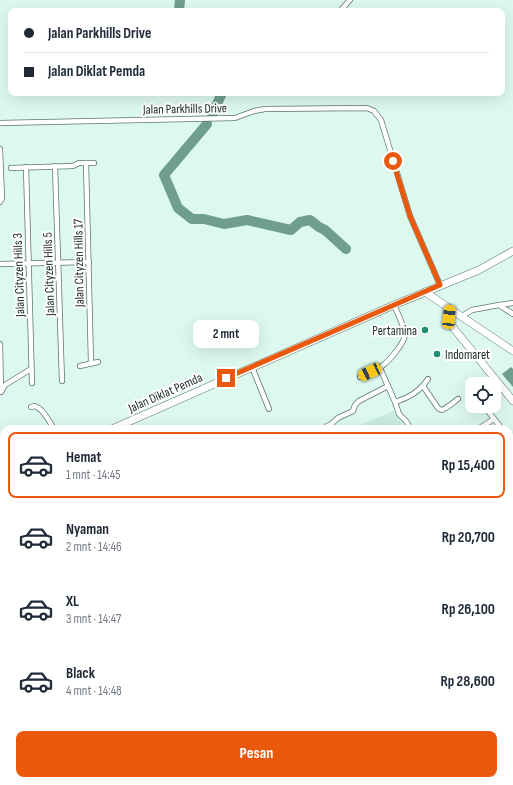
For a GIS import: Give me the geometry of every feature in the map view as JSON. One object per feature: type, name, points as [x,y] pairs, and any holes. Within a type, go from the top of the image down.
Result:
[{"type":"street","points":[[343,8],[350,0]]},
{"type":"street","name":"Jalan Parkhills Drive","points":[[0,123],[235,118],[254,111],[266,109],[367,108],[374,111],[380,120],[410,216],[440,285]]},
{"type":"street","points":[[0,148],[2,198],[0,202]]},
{"type":"street","points":[[11,168],[73,166],[79,163],[94,163]]},
{"type":"street","name":"Jalan Cityzen Hills 17","points":[[86,163],[91,364]]},
{"type":"street","name":"Jalan Cityzen Hills 5","points":[[55,166],[62,381]]},
{"type":"street","name":"Jalan Cityzen Hills 3","points":[[26,167],[32,383]]},
{"type":"street","name":"Jalan Diklat Pemda","points":[[121,425],[440,285],[479,270],[513,251]]},
{"type":"street","points":[[0,264],[89,262]]},
{"type":"street","points":[[425,292],[513,351]]},
{"type":"street","points":[[462,316],[472,310],[513,303]]},
{"type":"street","points":[[360,377],[380,368],[385,364],[404,340],[404,333],[394,305]]},
{"type":"street","points":[[499,305],[513,314]]},
{"type":"street","points":[[450,309],[449,317],[452,325],[513,401]]},
{"type":"street","points":[[0,344],[0,391]]},
{"type":"street","points":[[80,366],[98,362]]},
{"type":"street","points":[[252,367],[269,409]]},
{"type":"street","points":[[380,368],[399,414],[406,420],[409,425]]},
{"type":"street","points":[[0,391],[6,385],[31,369]]},
{"type":"street","points":[[395,402],[407,398],[423,386],[428,379]]},
{"type":"street","points":[[330,425],[338,418],[353,411],[355,405],[359,401],[388,386]]},
{"type":"street","points":[[423,386],[442,410],[458,399]]},
{"type":"street","points":[[31,407],[38,407],[51,425]]},
{"type":"street","points":[[489,413],[499,425]]},
{"type":"street","points":[[484,425],[494,419]]},
{"type":"shaded area","points":[[511,367],[513,369],[513,387],[502,374]]},
{"type":"shaded area","points":[[393,411],[403,425],[360,425]]},
{"type":"waterway","points":[[179,8],[180,0]]},
{"type":"waterway","points":[[212,115],[221,96]]},
{"type":"waterway","points":[[207,124],[164,175],[178,208],[192,219],[204,219],[224,224],[247,220],[291,230],[300,222],[310,220],[325,230],[346,249]]},
{"type":"place","name":"Pertamina","points":[[425,330]]},
{"type":"place","name":"Indomaret","points":[[437,354]]},
{"type":"route","points":[[226,378],[440,285],[410,216],[393,161]]}]
